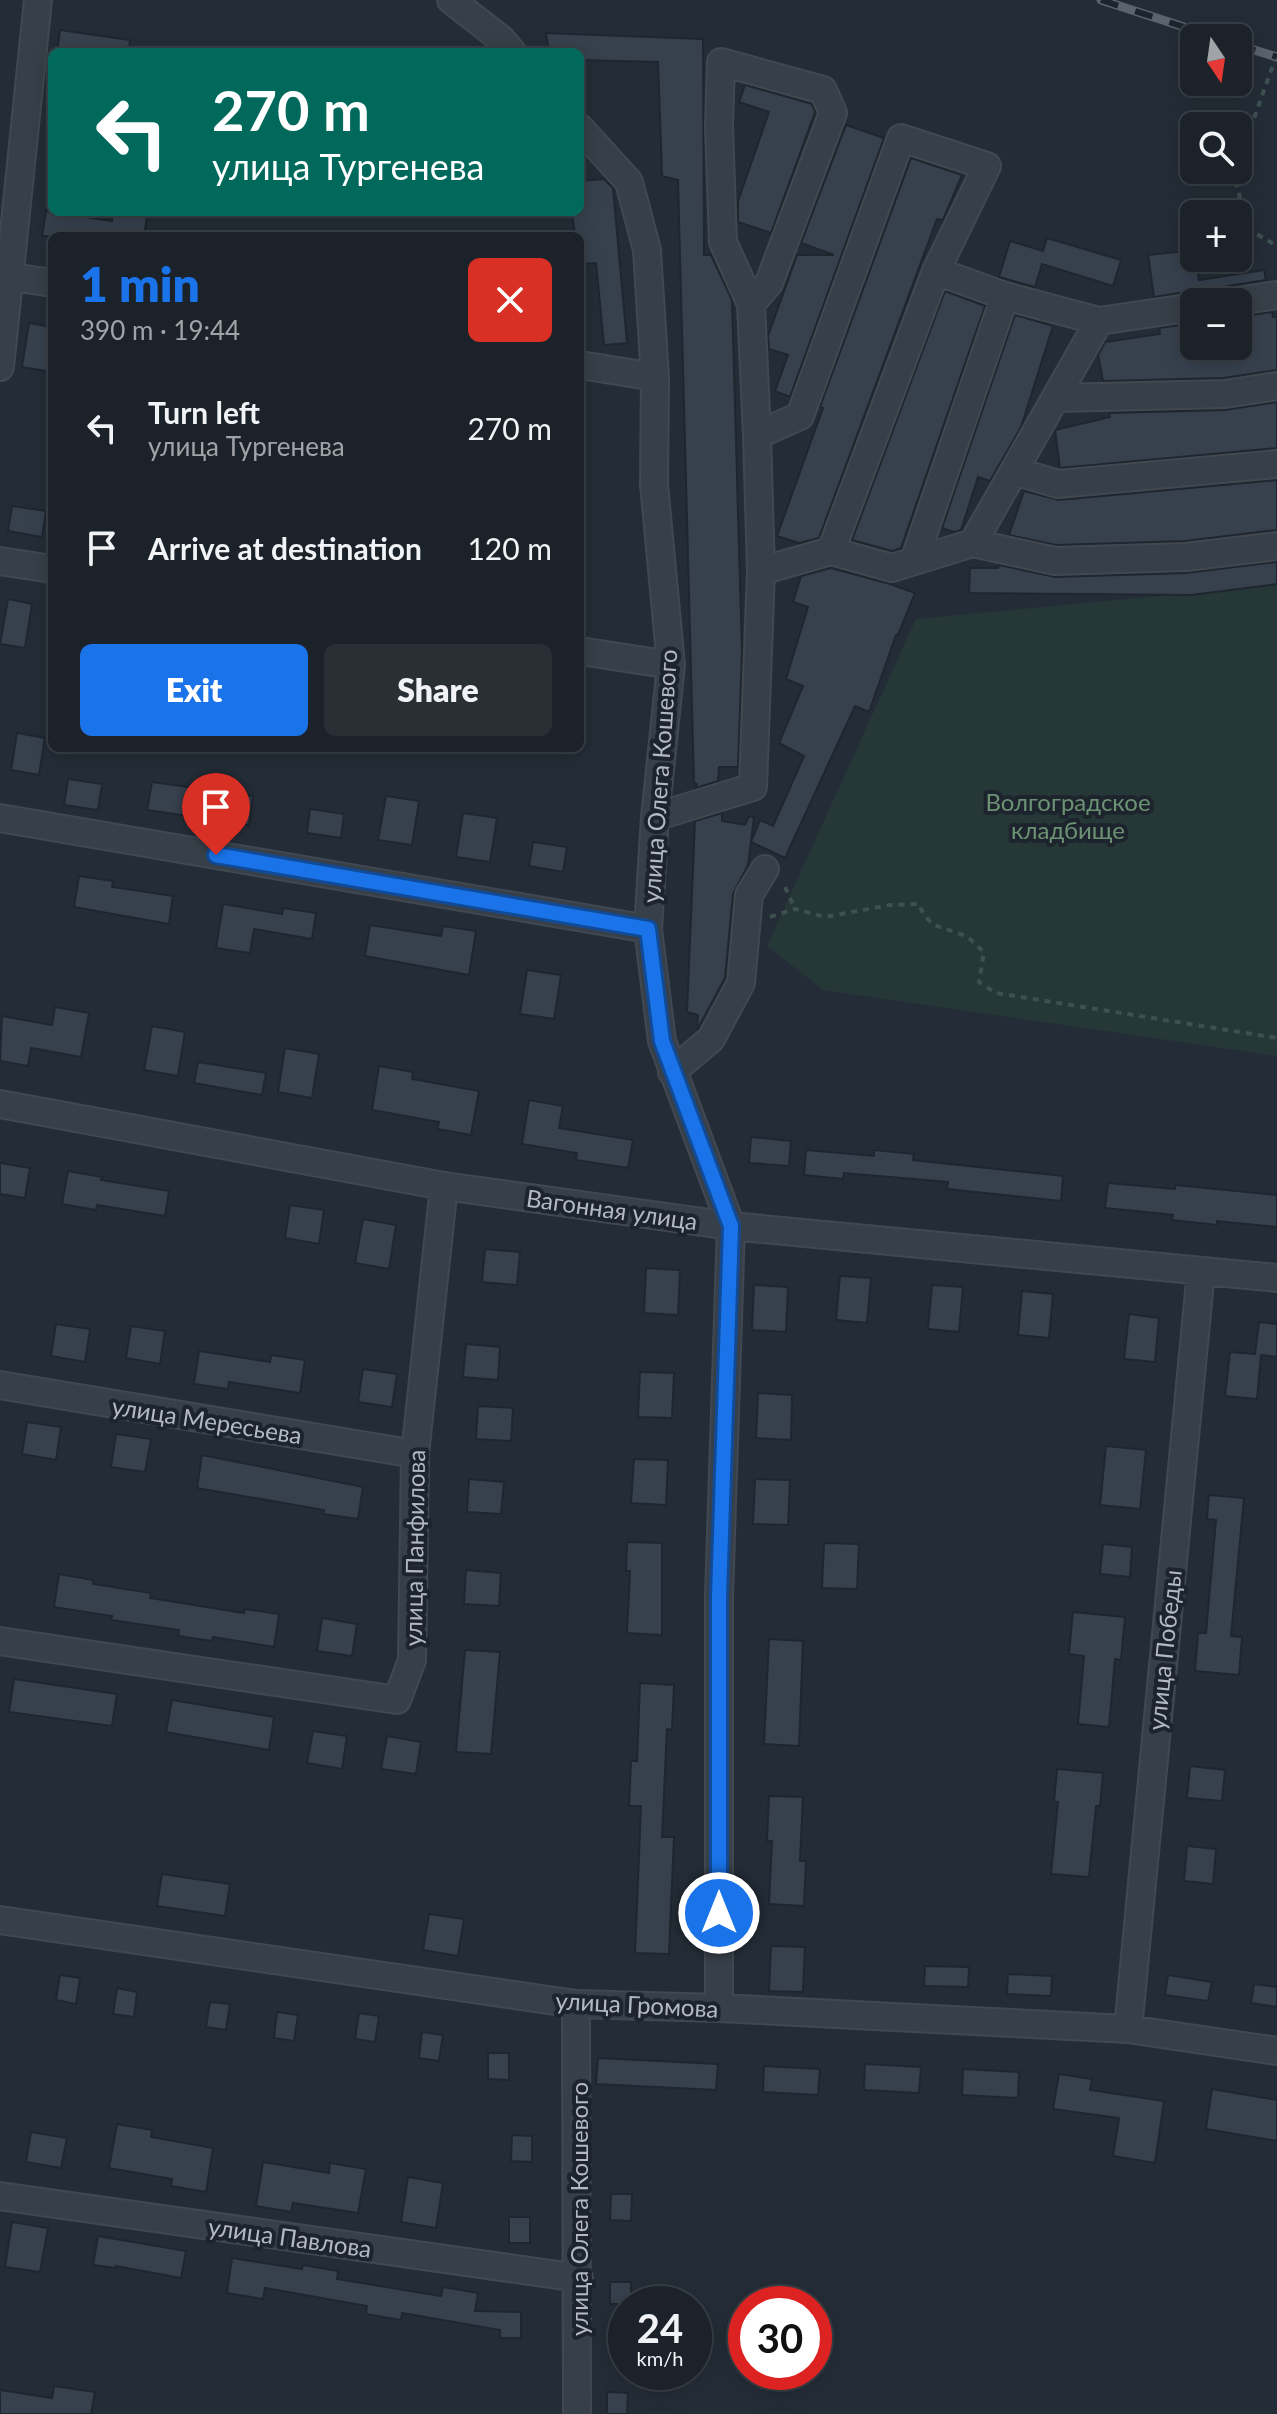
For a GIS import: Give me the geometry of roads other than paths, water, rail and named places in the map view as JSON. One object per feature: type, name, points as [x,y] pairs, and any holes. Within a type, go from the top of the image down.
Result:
[{"type":"street","points":[[0,367],[4,275],[38,0]]},
{"type":"street","points":[[451,0],[506,46]]},
{"type":"street","points":[[655,817],[753,787],[761,571],[757,435],[751,304],[723,242],[719,126],[721,62],[823,90],[833,113],[769,283],[751,304]]},
{"type":"street","name":"улица Олега Кошевого","points":[[584,132],[629,182],[647,250],[655,377],[654,484],[671,665],[655,817],[648,929],[662,1041],[731,1226],[719,1596],[719,2008]]},
{"type":"street","points":[[757,435],[800,416],[901,138],[987,166],[936,271],[831,551]]},
{"type":"street","points":[[936,271],[1005,296],[1099,321],[1180,309]]},
{"type":"street","points":[[4,275],[48,282]]},
{"type":"street","points":[[1252,299],[1277,295]]},
{"type":"street","points":[[914,561],[1005,296]]},
{"type":"street","points":[[973,543],[1099,321]]},
{"type":"street","points":[[584,366],[655,377]]},
{"type":"street","points":[[1056,398],[1225,394],[1277,386]]},
{"type":"street","points":[[1014,471],[1058,484],[1277,464]]},
{"type":"street","points":[[761,571],[831,551],[892,568],[973,543],[1055,561],[1186,557],[1277,546]]},
{"type":"street","points":[[0,561],[48,568]]},
{"type":"street","points":[[584,652],[671,665]]},
{"type":"street","points":[[0,818],[648,929]]},
{"type":"street","points":[[672,1072],[711,1039],[741,983],[749,895],[765,869]]},
{"type":"street","name":"Вагонная улица","points":[[0,1104],[444,1186],[731,1226],[1277,1278]]},
{"type":"street","name":"улица Панфилова","points":[[0,1641],[397,1700],[412,1660],[415,1454],[444,1186]]},
{"type":"street","name":"улица Победы","points":[[1128,2029],[1201,1271]]},
{"type":"street","name":"улица Мересьева","points":[[0,1385],[415,1454]]},
{"type":"street","name":"улица Громова","points":[[0,1920],[576,2004],[719,2008],[1128,2029],[1277,2051]]},
{"type":"street","name":"улица Олега Кошевого","points":[[576,2004],[577,2414]]},
{"type":"street","name":"улица Павлова","points":[[0,2196],[579,2278]]},
{"type":"railway","points":[[1101,0],[1180,26]]},
{"type":"railway","points":[[1252,49],[1277,57]]},
{"type":"park label","name":"Волгоградское кладбище","points":[[1068,815]]}]
